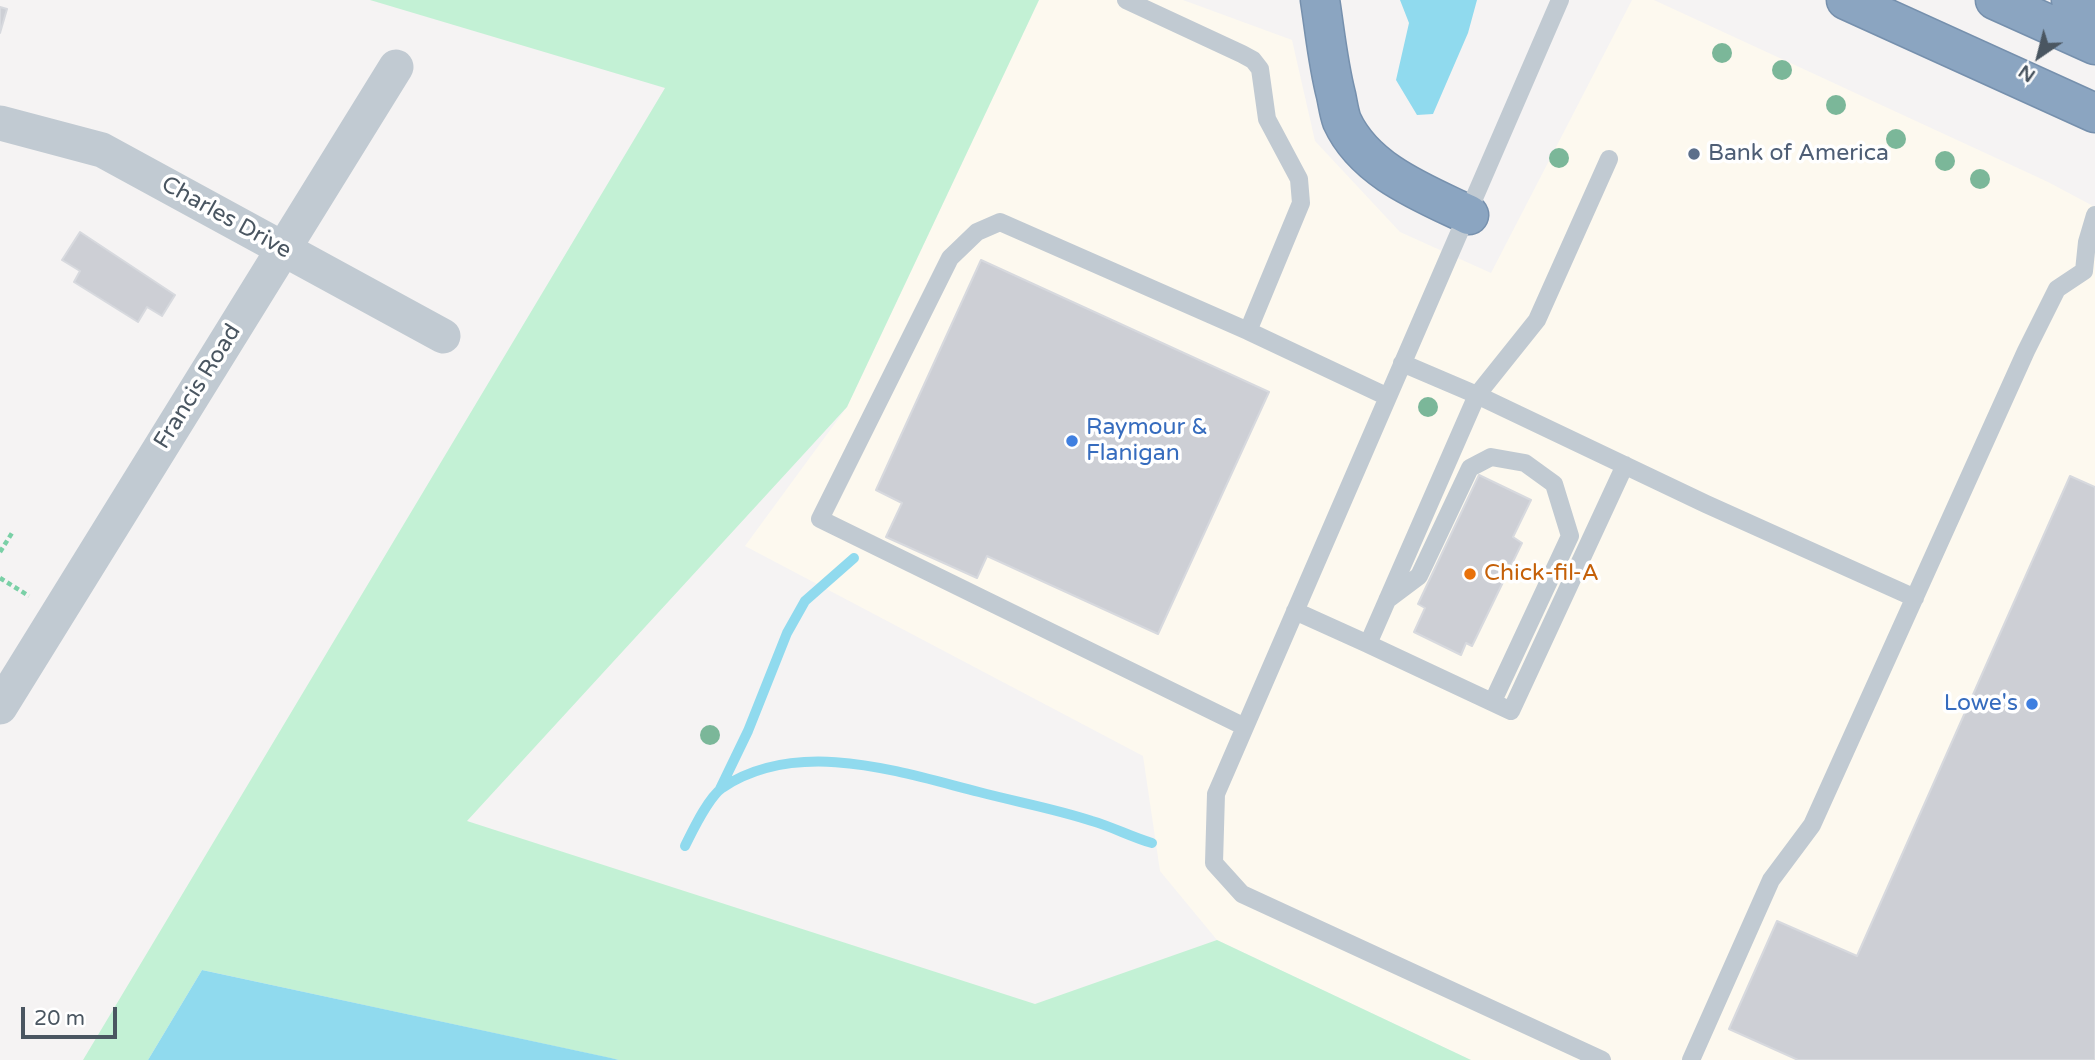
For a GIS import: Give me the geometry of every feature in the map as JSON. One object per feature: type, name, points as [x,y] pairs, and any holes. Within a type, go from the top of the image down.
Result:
[{"type":"highway","points":[[1321,0],[1330,70],[1342,120],[1356,144],[1376,164],[1417,190],[1469,215]]},
{"type":"highway","points":[[1846,0],[2095,113]]},
{"type":"highway","points":[[1995,0],[2095,45]]},
{"type":"highway","points":[[2071,0],[2095,21]]},
{"type":"street","name":"Francis Road","points":[[0,707],[396,67]]},
{"type":"street","name":"Charles Drive","points":[[0,123],[102,150],[443,337]]},
{"type":"lane","points":[[1126,0],[1242,54],[1260,69],[1267,119],[1299,179],[1301,203],[1248,331]]},
{"type":"lane","points":[[1560,0],[1216,794],[1213,863],[1242,894],[1602,1060]]},
{"type":"lane","points":[[1368,643],[1477,395],[1537,320],[1609,159]]},
{"type":"lane","points":[[1691,1060],[1771,880],[1812,825],[2026,351],[2057,289],[2089,274],[2087,242],[2095,215]]},
{"type":"lane","points":[[1245,727],[820,519],[950,258],[976,232],[1000,222],[1248,331],[1388,397]]},
{"type":"lane","points":[[1402,363],[1477,395],[1915,598]]},
{"type":"lane","points":[[1387,601],[1419,576],[1469,468],[1491,457],[1525,463],[1554,484],[1570,536],[1493,701]]},
{"type":"lane","points":[[1295,611],[1511,711],[1625,465]]},
{"type":"path","points":[[0,552],[12,533]]},
{"type":"shaded area","points":[[1039,0],[1183,0],[1292,40],[1315,141],[1400,232],[1491,273],[1632,0],[1654,0],[2048,182],[2095,207],[2095,1060],[1471,1060],[1217,940],[1160,871],[1143,756],[745,546],[847,407]]},
{"type":"green space","points":[[370,0],[1039,0],[847,407],[467,821],[1035,1004],[1217,940],[1471,1060],[619,1060],[202,970],[148,1060],[83,1060],[665,88]]},
{"type":"water","points":[[1400,0],[1477,0],[1468,33],[1433,114],[1417,115],[1396,80],[1409,23]]},
{"type":"water","points":[[202,970],[611,1058],[619,1060],[148,1060]]},
{"type":"building","points":[[0,7],[7,9],[0,33]]},
{"type":"building","name":"Bank of America","points":[[1694,148],[1699,150],[1694,161],[1688,158]]},
{"type":"building","points":[[80,232],[175,295],[162,316],[147,307],[138,322],[74,282],[80,271],[62,260]]},
{"type":"building","name":"Raymour & Flanigan","points":[[981,260],[1269,392],[1158,634],[987,556],[977,578],[886,537],[902,503],[876,490]]},
{"type":"building","name":"Chick-fil-A","points":[[1479,475],[1531,500],[1513,537],[1522,543],[1472,646],[1466,643],[1461,655],[1414,632],[1425,608],[1418,604]]},
{"type":"building","name":"Lowe's","points":[[2070,476],[2095,487],[2095,1060],[1798,1060],[1729,1029],[1777,921],[1857,956]]},
{"type":"waterway","points":[[720,789],[748,731],[787,633],[805,601],[854,558]]},
{"type":"waterway","points":[[685,846],[706,807],[722,788],[752,773],[783,764],[816,762],[883,768],[1100,823],[1152,843]]},
{"type":"place","name":"Bank of America","points":[[1694,154]]},
{"type":"place","name":"Raymour & Flanigan","points":[[1072,441]]},
{"type":"place","name":"Chick-fil-A","points":[[1470,574]]},
{"type":"place","name":"Lowe's","points":[[2032,704]]}]
